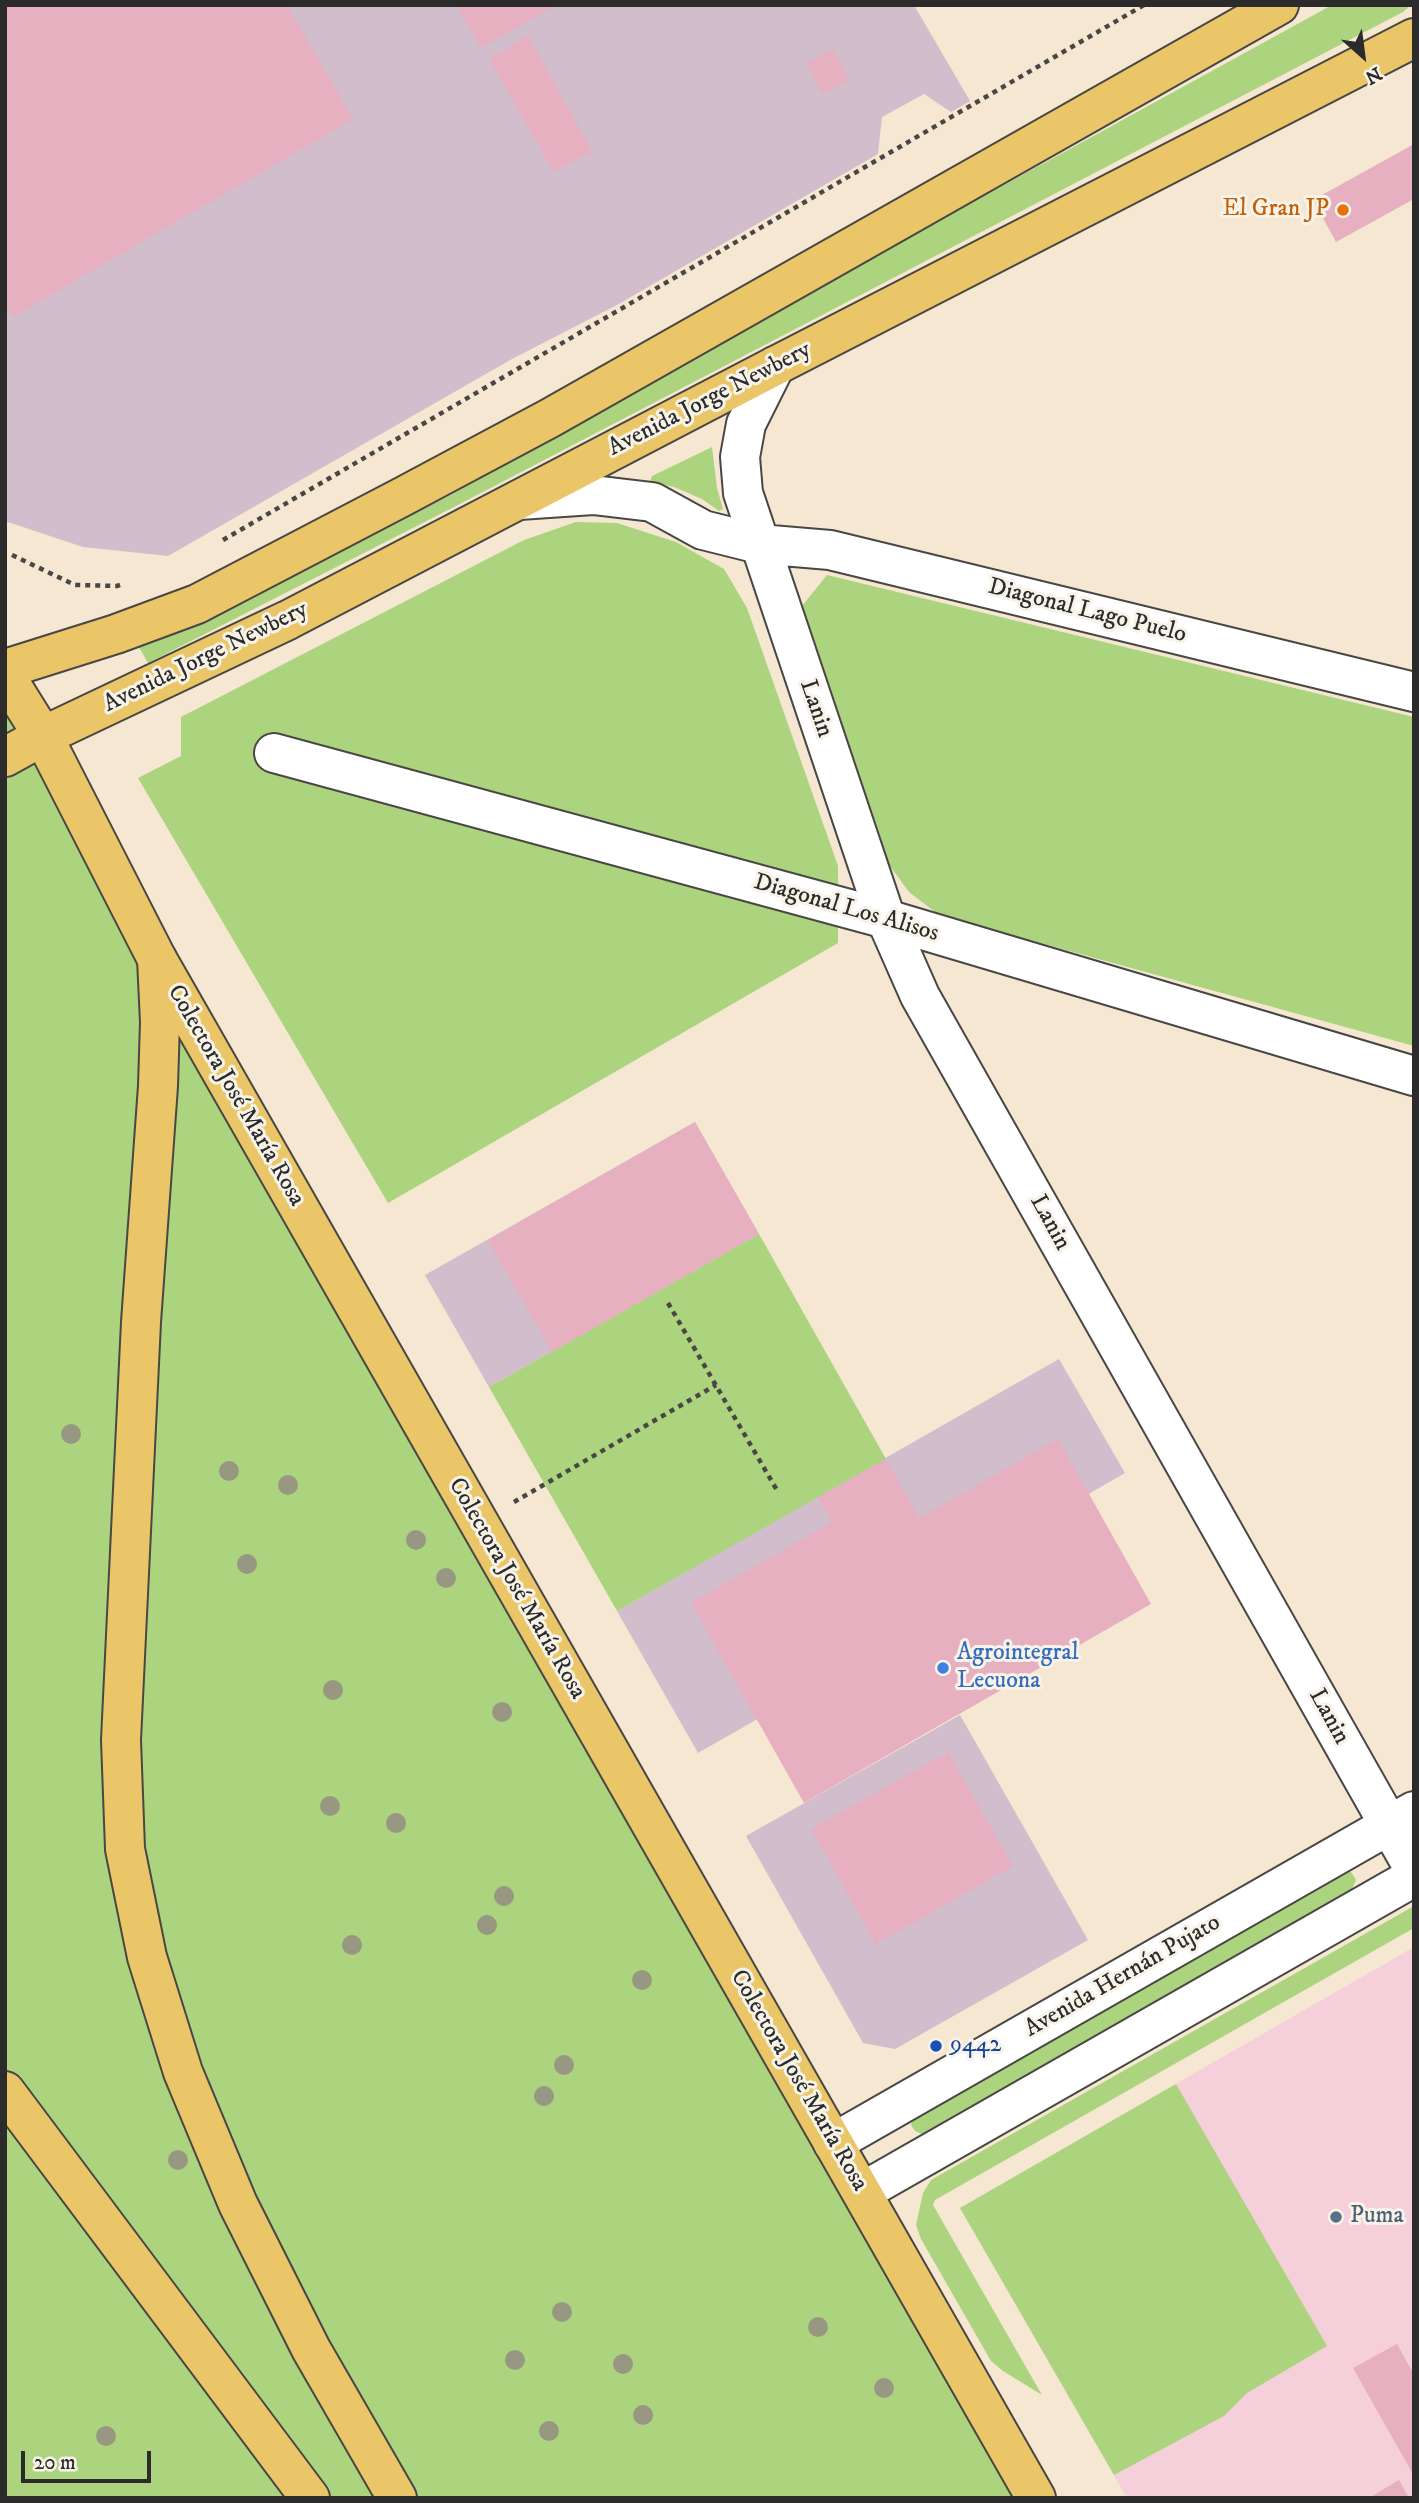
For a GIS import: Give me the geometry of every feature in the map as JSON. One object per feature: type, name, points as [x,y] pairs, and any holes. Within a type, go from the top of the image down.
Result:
[{"type":"main road","points":[[5,669],[116,634],[197,604],[550,418],[1279,5]]},
{"type":"main road","name":"Avenida Jorge Newbery","points":[[5,757],[43,736],[288,620],[1414,38]]},
{"type":"main road","name":"Colectora José María Rosa","points":[[5,675],[43,736],[157,959],[1036,2498]]},
{"type":"main road","points":[[157,959],[160,1022],[158,1073],[141,1322],[121,1740],[125,1849],[147,1957],[183,2072],[233,2192],[311,2349],[397,2498]]},
{"type":"main road","points":[[5,2091],[310,2498]]},
{"type":"street","points":[[759,544],[743,493],[740,457],[746,424],[775,366]]},
{"type":"street","name":"Diagonal Lago Puelo","points":[[519,499],[593,495],[652,502],[703,530],[759,544],[830,550],[1414,692]]},
{"type":"street","name":"Lanin","points":[[759,544],[886,919],[920,996],[1401,1818],[1414,1869]]},
{"type":"street","name":"Diagonal Los Alisos","points":[[274,753],[886,919],[1414,1076]]},
{"type":"street","name":"Avenida Hernán Pujato","points":[[833,2143],[1401,1818]]},
{"type":"street","points":[[862,2192],[1414,1877]]},
{"type":"path","points":[[216,544],[1144,5]]},
{"type":"path","points":[[12,555],[75,585],[117,586],[127,582]]},
{"type":"path","points":[[667,1303],[778,1492]]},
{"type":"path","points":[[544,1484],[716,1385]]},
{"type":"shaded area","points":[[5,5],[914,5],[970,101],[951,112],[924,94],[882,117],[878,154],[617,305],[512,359],[168,556],[83,547],[5,521]]},
{"type":"shaded area","points":[[695,1122],[759,1234],[489,1387],[425,1275]]},
{"type":"shaded area","points":[[1059,1359],[1125,1473],[951,1573],[966,1600],[698,1753],[617,1611]]},
{"type":"shaded area","points":[[960,1715],[1088,1940],[895,2049],[863,2043],[746,1836]]},
{"type":"shaded area","points":[[1414,1947],[1414,2498],[1127,2498],[960,2208]]},
{"type":"green space","points":[[1332,5],[1411,5],[1403,12],[456,506],[148,663],[136,642],[199,620],[449,496],[944,218]]},
{"type":"green space","points":[[712,447],[717,488],[723,509],[719,511],[702,499],[674,487],[650,482],[652,476]]},
{"type":"green space","points":[[576,522],[617,523],[676,542],[724,569],[747,608],[838,866],[838,943],[388,1203],[138,778],[181,756],[181,717],[524,540]]},
{"type":"green space","points":[[827,575],[1414,717],[1414,1046],[939,915],[909,892],[887,862],[817,661],[802,606]]},
{"type":"green space","points":[[5,675],[1036,2498],[5,2498]]},
{"type":"green space","points":[[759,1234],[886,1459],[617,1611],[489,1387]]},
{"type":"green space","points":[[1342,1871],[1351,1872],[1356,1880],[1352,1889],[922,2134],[915,2131],[911,2125],[913,2117]]},
{"type":"green space","points":[[1414,1906],[1414,1928],[935,2200],[933,2205],[1042,2395],[991,2361],[921,2239],[916,2225],[923,2193],[931,2180]]},
{"type":"green space","points":[[1176,2084],[1327,2346],[1247,2393],[1224,2416],[1114,2475],[960,2208]]},
{"type":"building","points":[[5,5],[287,5],[353,119],[13,317],[5,304]]},
{"type":"building","points":[[456,5],[557,5],[481,48]]},
{"type":"building","points":[[528,36],[592,151],[554,172],[489,59]]},
{"type":"building","points":[[833,49],[850,80],[822,94],[806,63]]},
{"type":"building","points":[[1414,144],[1414,199],[1336,242],[1313,200]]},
{"type":"building","points":[[695,1122],[759,1234],[552,1352],[488,1240]]},
{"type":"building","points":[[1058,1439],[1151,1604],[804,1803],[691,1603],[832,1522],[818,1497],[886,1459],[919,1518]]},
{"type":"building","points":[[948,1752],[1013,1866],[876,1944],[811,1829]]},
{"type":"building","points":[[1397,2344],[1414,2375],[1414,2476],[1353,2368]]},
{"type":"building","points":[[1399,2480],[1409,2498],[1369,2498]]},
{"type":"place","name":"El Gran JP","points":[[1343,210]]},
{"type":"place","name":"Agrointegral Lecuona","points":[[943,1668]]},
{"type":"place","name":"9442","points":[[936,2046]]},
{"type":"place","name":"Puma","points":[[1336,2217]]}]
